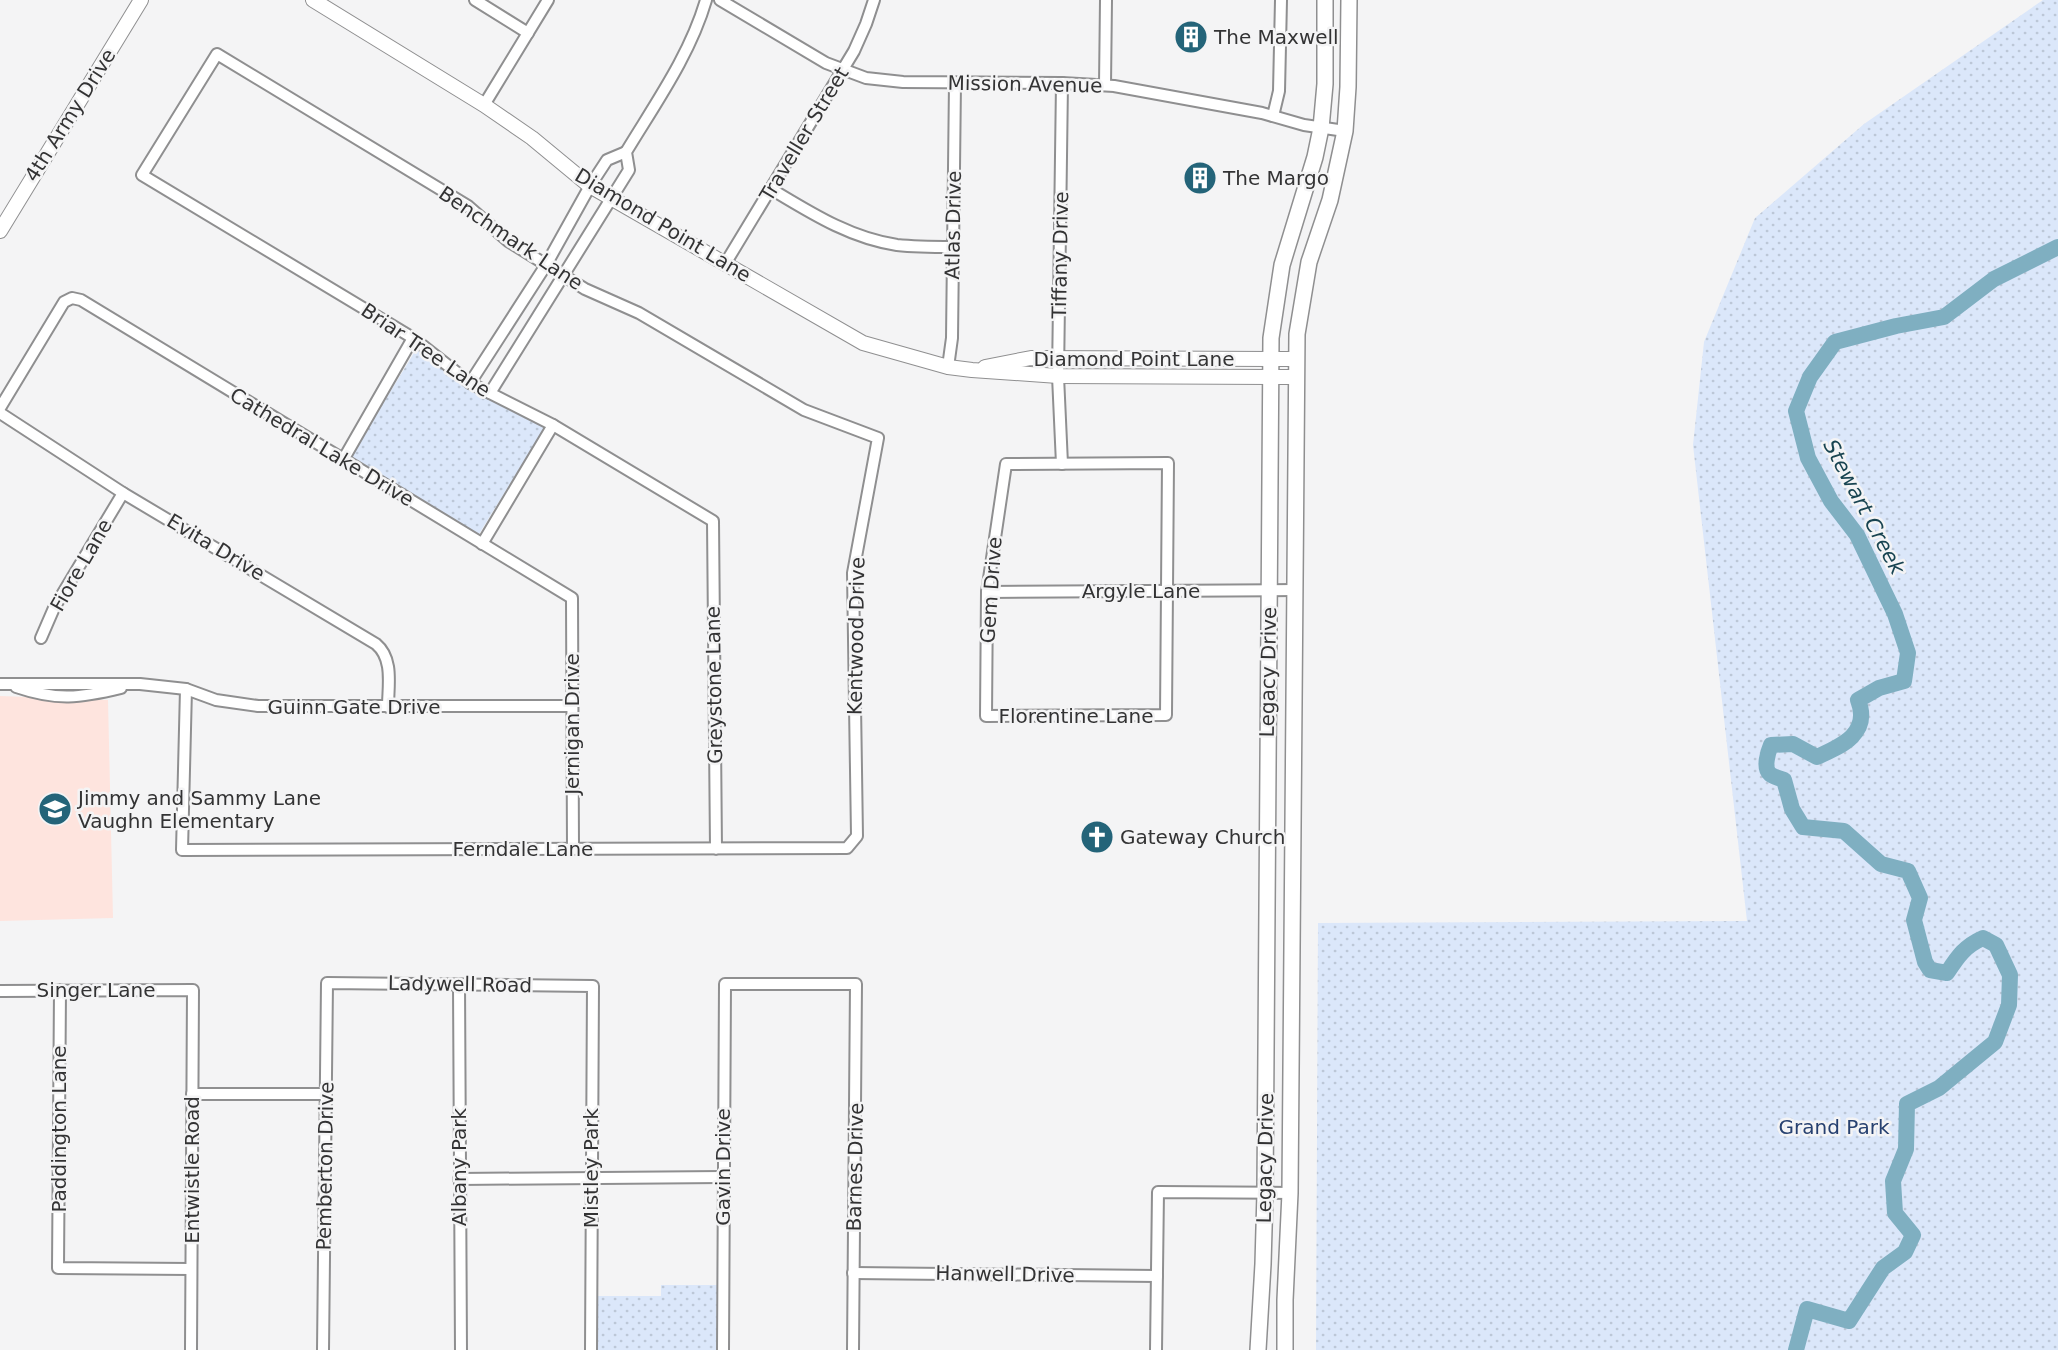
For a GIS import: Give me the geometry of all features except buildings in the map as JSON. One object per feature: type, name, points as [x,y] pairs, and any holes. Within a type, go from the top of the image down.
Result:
[{"type":"main road","name":"Legacy Drive","points":[[1258,1350],[1263,1264],[1273,314],[1282,265],[1310,177],[1321,128],[1325,84],[1325,0]]},
{"type":"main road","name":"Legacy Drive","points":[[1285,1350],[1290,1192],[1297,334],[1304,285],[1337,174],[1345,131],[1349,0]]},
{"type":"main road","points":[[1266,915],[1291,915]]},
{"type":"street","name":"4th Army Drive","points":[[0,231],[141,0]]},
{"type":"street","name":"Diamond Point Lane","points":[[313,0],[484,105],[532,138],[590,186],[863,343],[948,367],[972,370],[1058,376],[1296,377]]},
{"type":"street","points":[[475,0],[528,33]]},
{"type":"street","points":[[484,105],[548,0]]},
{"type":"street","points":[[470,384],[546,265],[607,160],[626,153],[684,54],[698,25],[706,0]]},
{"type":"street","name":"Mission Avenue","points":[[720,0],[818,58],[866,78],[890,82],[1105,85],[1345,131]]},
{"type":"street","name":"Traveller Street","points":[[725,264],[843,70],[861,38],[874,0]]},
{"type":"street","points":[[1105,85],[1106,0]]},
{"type":"street","points":[[1273,116],[1279,92],[1281,0]]},
{"type":"street","name":"Briar Tree Lane","points":[[217,54],[142,175],[412,338],[470,384],[553,425],[713,521]]},
{"type":"street","name":"Benchmark Lane","points":[[217,54],[468,206],[508,241],[585,289],[639,313],[804,410],[878,438]]},
{"type":"street","name":"Atlas Drive","points":[[948,367],[952,338],[955,83]]},
{"type":"street","name":"Tiffany Drive","points":[[1062,83],[1058,358],[1062,464]]},
{"type":"street","points":[[490,393],[562,274],[629,170],[626,153]]},
{"type":"street","points":[[771,189],[826,222],[866,238],[903,246],[953,247]]},
{"type":"street","name":"Cathedral Lake Drive","points":[[0,408],[64,302],[72,298],[81,300],[572,598]]},
{"type":"street","points":[[343,460],[412,338]]},
{"type":"street","name":"Diamond Point Lane","points":[[972,370],[1031,358],[1297,359]]},
{"type":"street","name":"Evita Drive","points":[[0,413],[123,492],[376,644],[387,657],[388,707]]},
{"type":"street","points":[[482,544],[553,425]]},
{"type":"street","name":"Kentwood Drive","points":[[857,836],[853,573],[878,438]]},
{"type":"street","points":[[1062,464],[1168,463],[1167,591]]},
{"type":"street","name":"Gem Drive","points":[[986,716],[987,592],[991,552],[1006,464],[1062,464]]},
{"type":"street","name":"Fiore Lane","points":[[41,638],[54,608],[123,492]]},
{"type":"street","name":"Greystone Lane","points":[[713,521],[716,849]]},
{"type":"street","name":"Argyle Lane","points":[[987,592],[1294,590]]},
{"type":"street","name":"Florentine Lane","points":[[986,716],[1166,715],[1167,591]]},
{"type":"street","name":"Jernigan Drive","points":[[572,598],[573,849]]},
{"type":"street","name":"Guinn Gate Drive","points":[[4,684],[140,684],[186,689],[216,700],[258,706],[572,706]]},
{"type":"street","name":"Ferndale Lane","points":[[186,689],[183,850],[847,848],[857,836]]},
{"type":"street","name":"Ladywell Road","points":[[327,983],[593,986]]},
{"type":"street","name":"Pemberton Drive","points":[[323,1350],[327,983]]},
{"type":"street","name":"Albany Park","points":[[459,984],[461,1350]]},
{"type":"street","name":"Gavin Drive","points":[[723,1350],[725,984],[856,984]]},
{"type":"street","name":"Barnes Drive","points":[[853,1350],[856,984]]},
{"type":"street","name":"Mistley Park","points":[[591,1350],[593,986]]},
{"type":"street","name":"Paddington Lane","points":[[60,990],[58,1268],[191,1269]]},
{"type":"street","name":"Singer Lane","points":[[0,991],[193,990]]},
{"type":"street","name":"Entwistle Road","points":[[191,1350],[193,990]]},
{"type":"street","points":[[192,1094],[326,1094]]},
{"type":"street","points":[[459,1179],[723,1177]]},
{"type":"street","points":[[1156,1350],[1158,1192],[1290,1192]]},
{"type":"street","name":"Hanwell Drive","points":[[854,1273],[1157,1276]]},
{"type":"shaded area","name":"Jimmy and Sammy Lane Vaughn Elementary","points":[[0,696],[108,700],[113,918],[0,921]]},
{"type":"green space","name":"Grand Park","points":[[2043,0],[2058,0],[2058,1350],[1316,1350],[1318,923],[1747,921],[1693,445],[1704,342],[1755,218],[1864,124]]},
{"type":"green space","points":[[417,348],[478,394],[545,427],[479,534],[351,456]]},
{"type":"green space","points":[[661,1285],[717,1285],[717,1350],[597,1350],[595,1296],[661,1296]]},
{"type":"waterway","name":"Stewart Creek","points":[[1796,1350],[1807,1309],[1849,1321],[1883,1268],[1905,1252],[1913,1235],[1895,1213],[1893,1181],[1906,1149],[1907,1104],[1939,1088],[1995,1042],[2009,1005],[2010,975],[1996,945],[1983,938],[1962,952],[1947,973],[1930,970],[1925,962],[1914,920],[1920,898],[1908,871],[1881,864],[1844,831],[1803,827],[1792,809],[1784,780],[1773,776],[1768,771],[1767,760],[1771,745],[1793,744],[1817,757],[1852,737],[1861,721],[1858,700],[1879,688],[1904,681],[1908,653],[1895,614],[1857,535],[1831,501],[1808,458],[1796,411],[1810,377],[1835,342],[1896,326],[1944,317],[1994,279],[2058,247]]},
{"type":"place","name":"The Maxwell","points":[[1191,37]]},
{"type":"place","name":"The Margo","points":[[1200,178]]},
{"type":"place","name":"Jimmy and Sammy Lane Vaughn Elementary","points":[[55,809]]},
{"type":"place","name":"Gateway Church","points":[[1097,837]]}]
